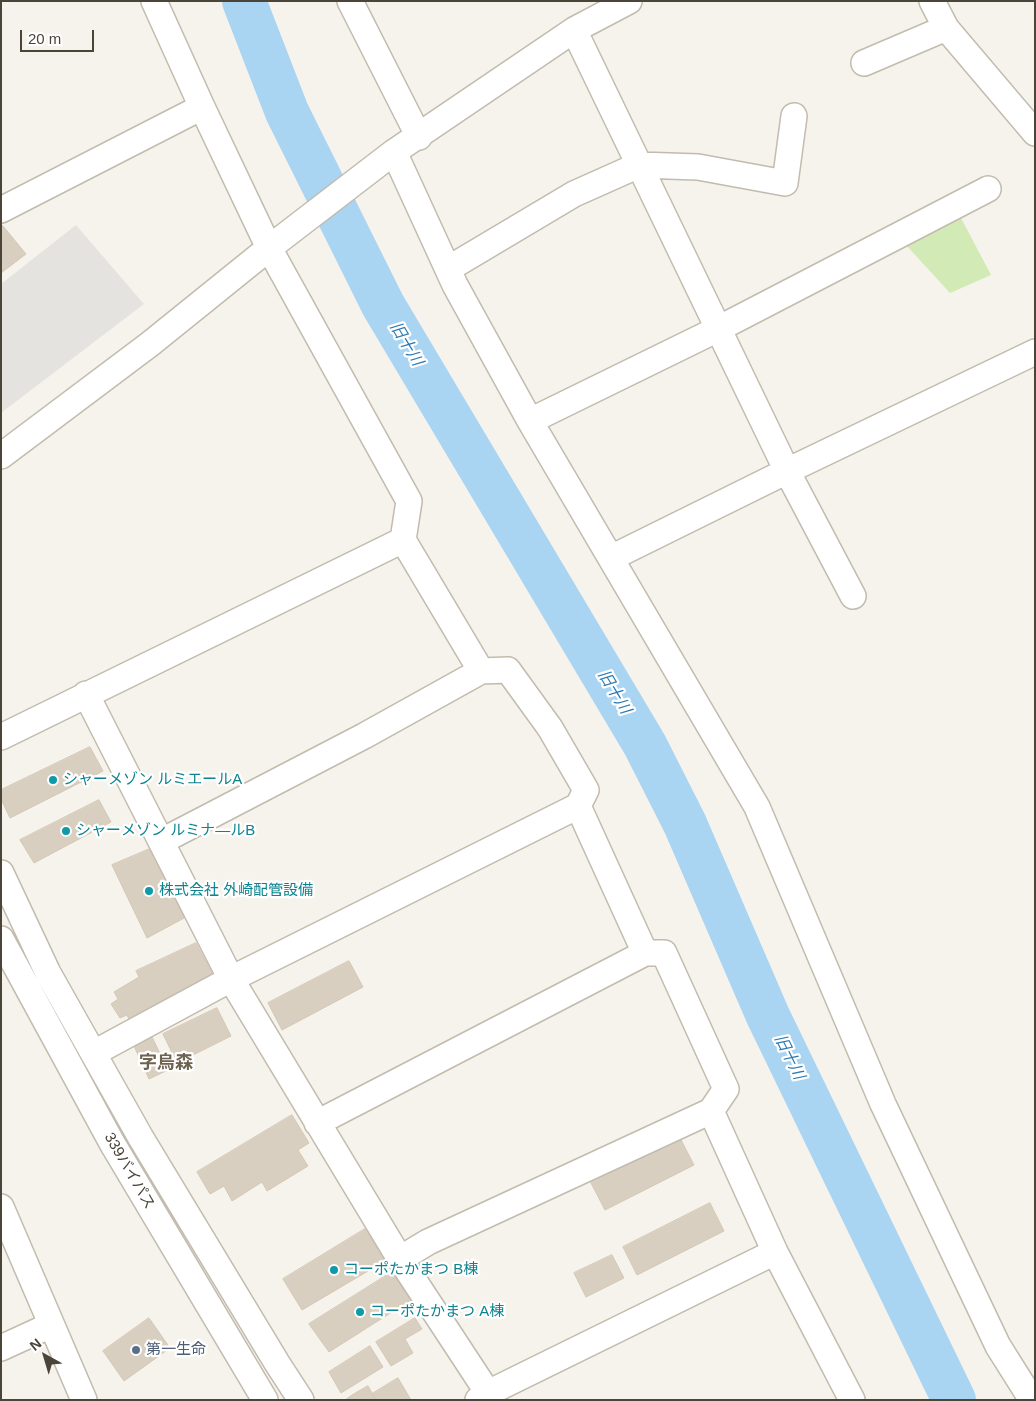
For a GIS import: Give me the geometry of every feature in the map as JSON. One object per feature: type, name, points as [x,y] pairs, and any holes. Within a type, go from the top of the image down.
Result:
[{"type":"street","points":[[154,1],[269,248],[409,501],[403,540],[481,671]]},
{"type":"street","points":[[350,1],[420,137]]},
{"type":"street","points":[[1,456],[150,344],[269,248],[392,154],[420,137],[574,30],[629,1]]},
{"type":"street","points":[[932,1],[946,28],[1035,133]]},
{"type":"street","points":[[864,63],[946,28]]},
{"type":"street","points":[[574,30],[787,471],[853,596]]},
{"type":"street","points":[[1,210],[202,107]]},
{"type":"street","points":[[448,269],[574,194],[639,165],[698,167],[785,183],[794,116]]},
{"type":"street","points":[[392,154],[455,285],[530,421],[757,807],[883,1104],[998,1346],[1032,1400]]},
{"type":"street","points":[[530,421],[718,329],[988,188]]},
{"type":"street","points":[[611,558],[1035,352]]},
{"type":"street","points":[[1,737],[403,540]]},
{"type":"street","points":[[94,1053],[231,979],[578,806],[586,790],[550,728],[508,670],[481,671],[364,736],[162,840]]},
{"type":"street","points":[[86,694],[162,840],[231,979],[483,1396],[775,1252]]},
{"type":"street","points":[[578,806],[645,953]]},
{"type":"street","points":[[1,874],[48,973],[146,1146],[301,1400]]},
{"type":"street","name":"339バイパス","points":[[1,938],[112,1143],[265,1400]]},
{"type":"street","points":[[317,1123],[645,953],[664,953],[726,1090],[711,1111],[428,1242],[400,1259]]},
{"type":"street","points":[[711,1111],[775,1252],[852,1400]]},
{"type":"street","points":[[1,1207],[84,1400]]},
{"type":"street","points":[[1,1348],[51,1325]]},
{"type":"green space","points":[[961,218],[991,275],[950,293],[906,245]]},
{"type":"shaded area","points":[[76,225],[144,304],[1,413],[1,284]]},
{"type":"building","points":[[3,226],[26,254],[1,273],[1,227]]},
{"type":"building","name":"シャーメゾン ルミエールA","points":[[90,747],[103,771],[10,818],[1,799],[1,790]]},
{"type":"building","name":"シャーメゾン ルミナ―ルB","points":[[99,800],[111,822],[34,863],[20,840]]},
{"type":"building","name":"株式会社 外崎配管設備","points":[[152,848],[186,917],[147,938],[112,865]]},
{"type":"building","points":[[196,943],[215,979],[130,1022],[127,1015],[120,1018],[111,1004],[118,999],[114,992],[139,977],[136,971]]},
{"type":"building","points":[[349,961],[363,987],[282,1030],[268,1003]]},
{"type":"building","points":[[217,1008],[231,1036],[177,1063],[163,1034]]},
{"type":"building","points":[[152,1037],[168,1070],[149,1079],[134,1046]]},
{"type":"building","points":[[292,1115],[309,1143],[298,1150],[308,1166],[267,1191],[262,1182],[232,1201],[224,1186],[210,1194],[197,1172]]},
{"type":"building","points":[[680,1138],[694,1165],[605,1210],[591,1183]]},
{"type":"building","points":[[710,1203],[724,1231],[637,1275],[623,1247]]},
{"type":"building","name":"コーポたかまつ B棟","points":[[365,1229],[385,1261],[302,1310],[283,1279]]},
{"type":"building","points":[[612,1255],[624,1278],[586,1297],[574,1273]]},
{"type":"building","name":"コーポたかまつ A棟","points":[[392,1272],[411,1300],[329,1352],[309,1324]]},
{"type":"building","name":"第一生命","points":[[149,1318],[170,1348],[124,1381],[103,1351]]},
{"type":"building","points":[[415,1318],[422,1329],[405,1339],[413,1353],[391,1366],[376,1342]]},
{"type":"building","points":[[370,1346],[383,1367],[341,1393],[329,1372]]},
{"type":"building","points":[[398,1378],[411,1400],[376,1400],[372,1394]]},
{"type":"building","points":[[368,1386],[376,1400],[345,1400],[352,1395]]},
{"type":"waterway","name":"旧十川","points":[[244,1],[287,112],[383,305],[645,745],[685,824],[768,1016],[954,1400]]},
{"type":"place","name":"シャーメゾン ルミエールA","points":[[53,780]]},
{"type":"place","name":"シャーメゾン ルミナ―ルB","points":[[66,831]]},
{"type":"place","name":"株式会社 外崎配管設備","points":[[149,891]]},
{"type":"place","name":"コーポたかまつ B棟","points":[[334,1270]]},
{"type":"place","name":"コーポたかまつ A棟","points":[[360,1312]]},
{"type":"place","name":"第一生命","points":[[136,1350]]},
{"type":"district","name":"字烏森","points":[[166,1063]]}]
